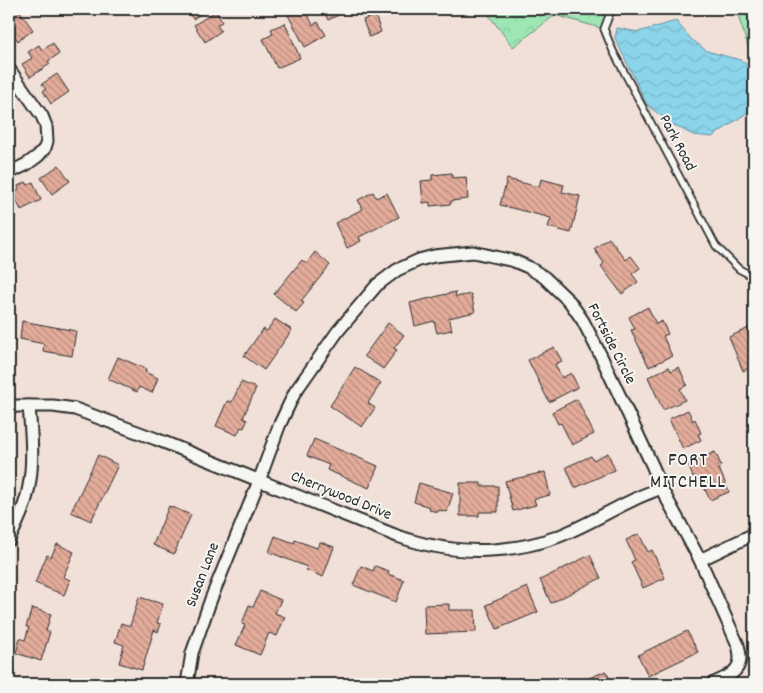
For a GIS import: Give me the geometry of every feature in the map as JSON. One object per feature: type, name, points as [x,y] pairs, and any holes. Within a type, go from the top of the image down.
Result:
[{"type":"street","points":[[9,69],[42,116],[46,126],[47,141],[45,148],[38,156],[9,173]]},
{"type":"street","name":"Fortside Circle","points":[[258,481],[279,426],[295,392],[338,331],[377,285],[397,270],[419,260],[434,256],[473,252],[514,261],[528,267],[544,277],[570,302],[583,321],[662,488],[700,560],[738,645],[739,666],[725,678],[712,684]]},
{"type":"street","points":[[9,540],[23,509],[29,488],[32,466],[28,406]]},
{"type":"street","name":"Cherrywood Drive","points":[[9,407],[54,406],[75,410],[156,439],[397,536],[433,546],[461,550],[495,550],[554,538],[634,499],[662,488]]},
{"type":"street","name":"Susan Lane","points":[[187,684],[192,653],[211,599],[258,481]]},
{"type":"street","points":[[700,560],[754,534]]},
{"type":"lane","name":"Park Road","points":[[615,9],[610,13],[604,28],[613,51],[716,246],[739,269],[754,277]]},
{"type":"green space","points":[[484,9],[615,9],[604,29],[555,15],[513,47]]},
{"type":"green space","points":[[736,9],[754,9],[754,65]]},
{"type":"water","points":[[676,21],[691,39],[707,51],[740,60],[754,69],[754,108],[712,137],[693,135],[672,124],[647,105],[615,38],[617,28],[638,32]]},
{"type":"building","points":[[186,9],[208,9],[193,19]]},
{"type":"building","points":[[298,9],[302,13],[306,11],[313,25],[318,22],[326,35],[305,47],[288,15]]},
{"type":"building","points":[[323,9],[348,9],[349,10],[328,20]]},
{"type":"building","points":[[19,10],[33,30],[18,41],[13,34],[9,36],[9,17]]},
{"type":"building","points":[[216,11],[222,22],[217,25],[221,31],[205,42],[194,25]]},
{"type":"building","points":[[375,15],[381,32],[369,37],[363,20]]},
{"type":"building","points":[[285,23],[300,58],[277,68],[263,39],[273,34],[271,29]]},
{"type":"building","points":[[53,43],[59,54],[48,61],[50,64],[30,77],[22,64],[32,58],[28,52],[39,45],[42,50]]},
{"type":"building","points":[[57,74],[69,92],[51,104],[43,91],[46,89],[42,84]]},
{"type":"building","points":[[59,165],[70,181],[52,194],[41,178]]},
{"type":"building","points":[[452,173],[452,178],[466,177],[468,199],[451,201],[451,204],[430,206],[430,202],[423,203],[421,181],[432,180],[432,175]]},
{"type":"building","points":[[507,179],[539,187],[541,179],[564,185],[562,192],[580,196],[571,233],[548,227],[551,218],[500,205]]},
{"type":"building","points":[[26,182],[28,185],[33,182],[41,200],[21,210],[13,193],[19,190],[18,186]]},
{"type":"building","points":[[373,192],[376,198],[387,193],[399,217],[359,237],[361,241],[347,248],[335,223],[363,209],[358,200]]},
{"type":"building","points":[[609,238],[626,260],[631,256],[640,268],[632,274],[638,282],[622,294],[601,266],[604,263],[594,249]]},
{"type":"building","points":[[315,252],[330,265],[301,301],[304,303],[296,312],[274,294],[302,260],[306,264]]},
{"type":"building","points":[[455,292],[456,297],[471,294],[475,312],[449,318],[452,330],[437,333],[434,321],[415,326],[410,303]]},
{"type":"building","points":[[648,307],[656,324],[662,321],[668,334],[663,336],[672,356],[649,367],[631,330],[635,329],[629,317]]},
{"type":"building","points":[[275,319],[292,330],[264,370],[244,356],[263,329],[267,331]]},
{"type":"building","points":[[22,321],[76,331],[72,356],[43,351],[44,344],[20,339]]},
{"type":"building","points":[[388,323],[404,335],[394,348],[397,350],[383,369],[364,356]]},
{"type":"building","points":[[751,327],[754,335],[754,366],[743,371],[729,337]]},
{"type":"building","points":[[554,347],[562,361],[555,364],[562,378],[571,373],[578,387],[549,402],[528,360]]},
{"type":"building","points":[[118,357],[146,369],[145,372],[158,378],[152,393],[139,387],[137,392],[108,379]]},
{"type":"building","points":[[355,367],[381,383],[368,403],[375,408],[362,427],[330,406]]},
{"type":"building","points":[[669,367],[671,371],[679,367],[687,385],[680,389],[685,400],[663,410],[648,377]]},
{"type":"building","points":[[241,382],[256,388],[243,418],[247,420],[244,428],[241,427],[237,435],[216,426],[227,401],[232,402]]},
{"type":"building","points":[[577,399],[594,434],[572,445],[561,423],[558,424],[552,412]]},
{"type":"building","points":[[688,410],[693,421],[695,419],[701,433],[698,434],[701,440],[683,449],[669,419]]},
{"type":"building","points":[[314,439],[378,466],[369,488],[327,470],[329,465],[307,456]]},
{"type":"building","points":[[715,452],[721,465],[718,466],[729,492],[710,500],[702,483],[700,484],[696,476],[693,477],[688,464]]},
{"type":"building","points":[[608,453],[615,470],[575,488],[566,467],[591,456],[593,460]]},
{"type":"building","points":[[98,455],[118,465],[91,521],[71,512]]},
{"type":"building","points":[[545,472],[550,495],[534,499],[536,505],[513,511],[505,481]]},
{"type":"building","points":[[419,483],[453,493],[447,512],[429,510],[430,507],[414,502]]},
{"type":"building","points":[[460,483],[481,483],[481,486],[498,486],[498,512],[479,512],[479,516],[460,516]]},
{"type":"building","points":[[169,506],[191,515],[174,554],[153,545]]},
{"type":"building","points":[[639,534],[648,552],[652,550],[665,578],[643,588],[631,562],[635,560],[626,540]]},
{"type":"building","points":[[275,536],[294,543],[295,540],[317,548],[320,542],[334,547],[323,577],[306,570],[307,567],[269,552]]},
{"type":"building","points":[[57,544],[74,552],[63,577],[70,580],[64,595],[35,583],[47,555],[51,557]]},
{"type":"building","points":[[590,555],[601,578],[551,603],[540,580]]},
{"type":"building","points":[[361,566],[373,571],[375,566],[389,571],[388,574],[404,580],[396,602],[353,585]]},
{"type":"building","points":[[527,587],[538,612],[497,629],[486,605]]},
{"type":"building","points":[[260,591],[281,600],[275,613],[285,617],[277,636],[269,633],[260,655],[236,645],[245,625],[242,624],[249,605],[253,607]]},
{"type":"building","points":[[139,597],[163,604],[157,623],[161,624],[158,632],[154,630],[142,670],[119,663],[124,645],[115,642],[121,623],[130,626]]},
{"type":"building","points":[[449,604],[449,610],[475,610],[476,632],[425,634],[424,605]]},
{"type":"building","points":[[32,608],[51,614],[46,631],[50,632],[41,661],[16,653],[20,638],[25,640],[29,627],[26,627]]},
{"type":"building","points":[[687,631],[698,652],[648,676],[638,655]]},
{"type":"building","points":[[606,671],[612,684],[574,684]]},
{"type":"district","name":"FORT MITCHELL","points":[[688,472]]}]
